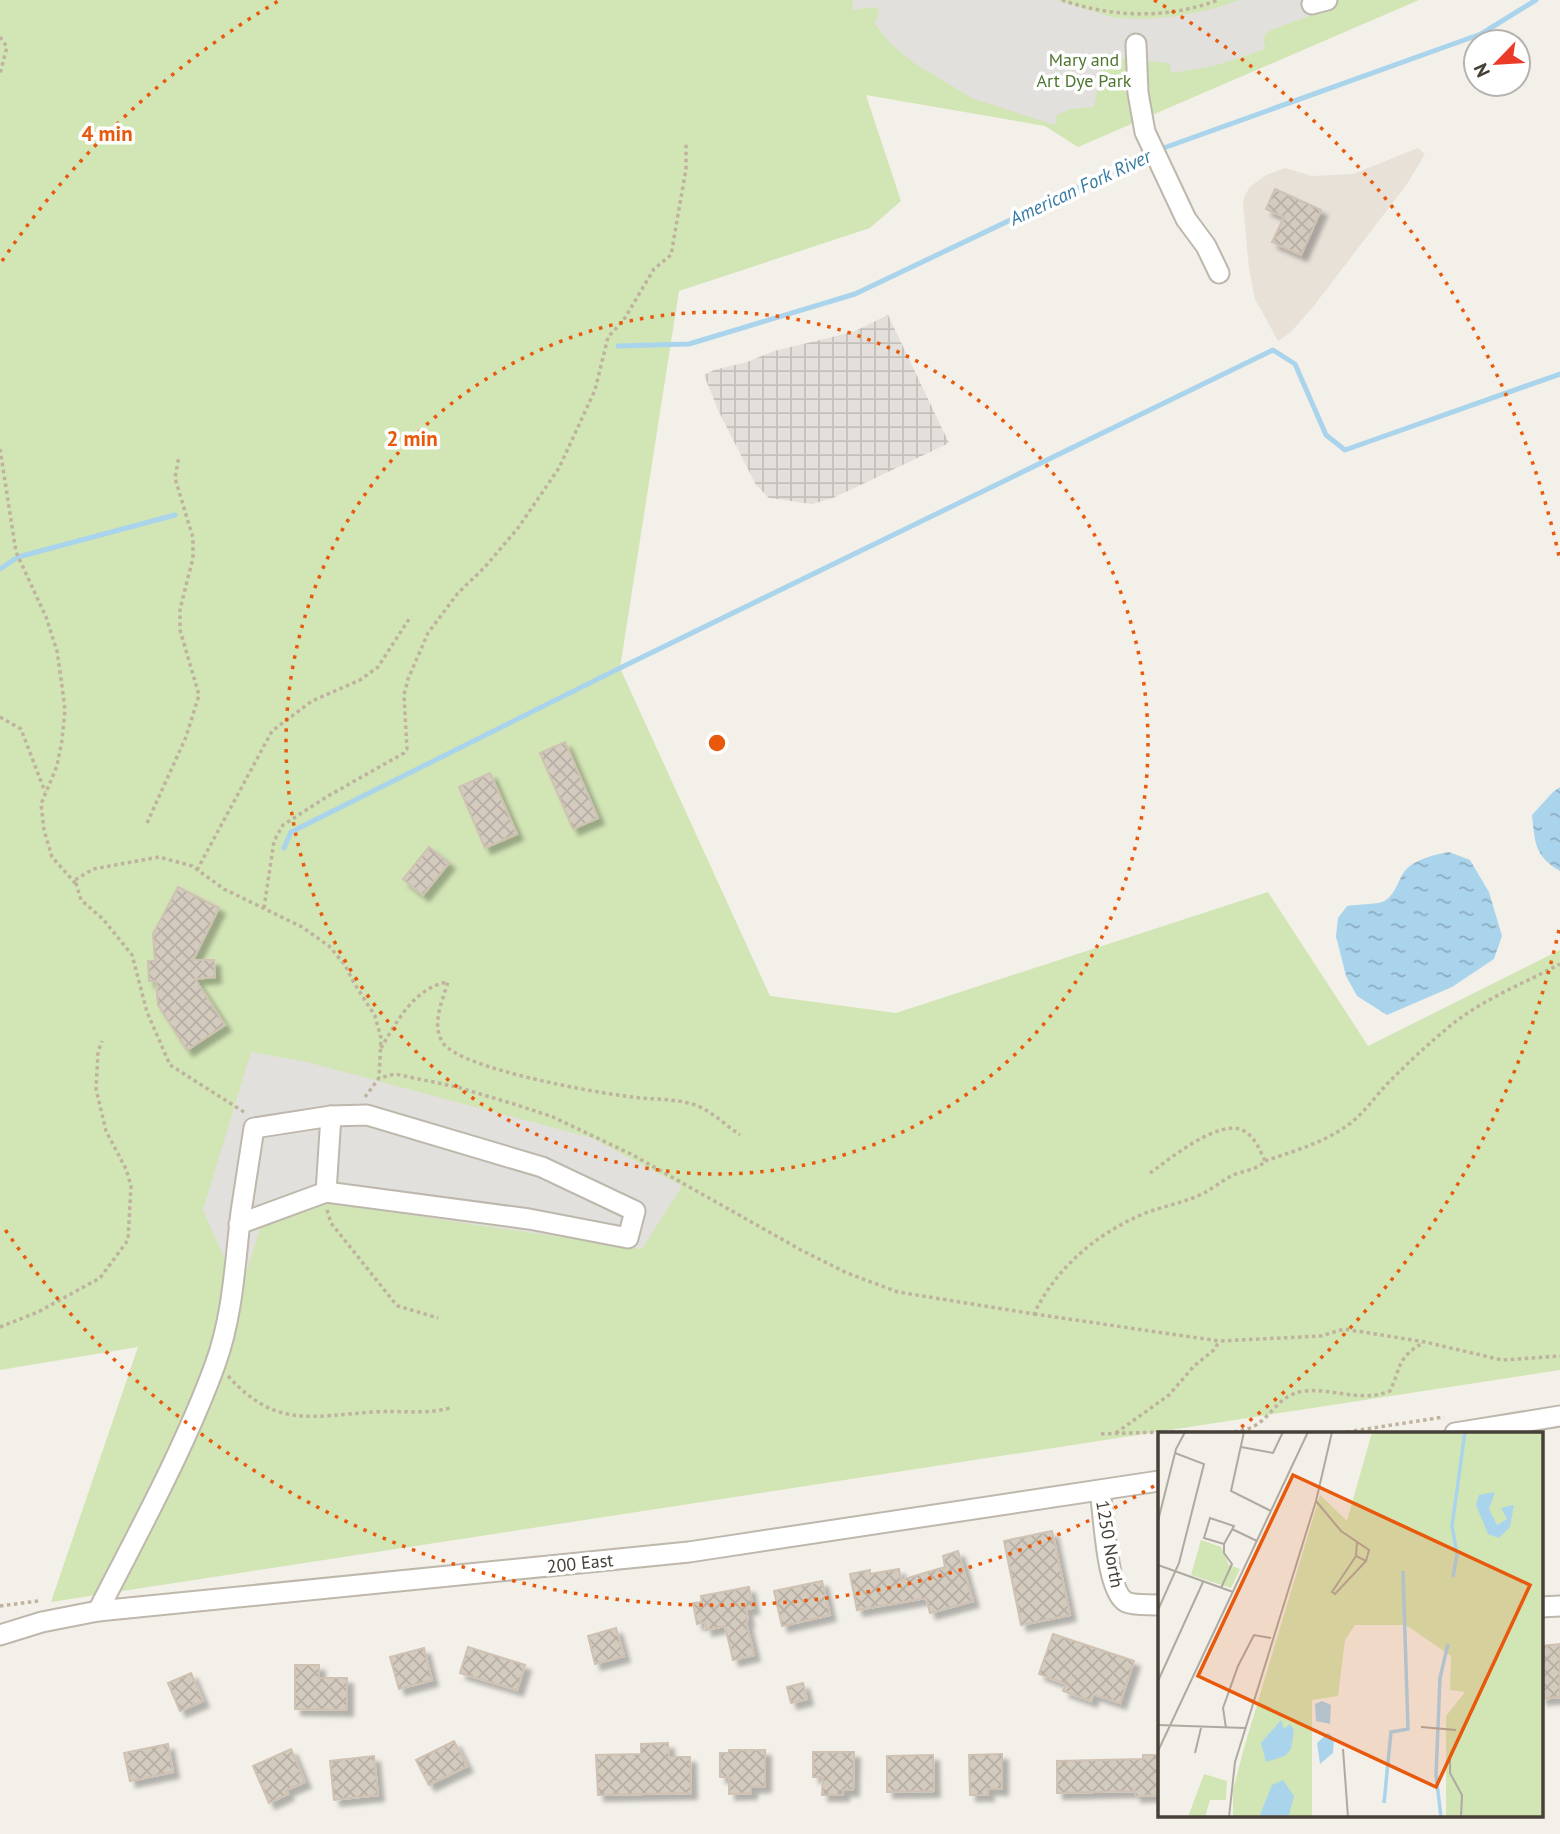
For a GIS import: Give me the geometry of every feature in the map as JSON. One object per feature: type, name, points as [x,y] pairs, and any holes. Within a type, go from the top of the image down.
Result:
[{"type":"street","points":[[1136,44],[1138,93],[1145,132],[1186,219],[1206,246],[1219,273]]},
{"type":"street","points":[[98,1611],[172,1462],[216,1363],[233,1289],[239,1224],[254,1128],[331,1116],[367,1115],[542,1167],[635,1211],[628,1238],[529,1219],[326,1192],[239,1224]]},
{"type":"street","points":[[326,1192],[331,1116]]},
{"type":"street","points":[[1461,1432],[1560,1416]]},
{"type":"street","name":"200 East","points":[[0,1635],[42,1622],[98,1611],[689,1552],[1158,1481]]},
{"type":"street","name":"1250 North","points":[[1100,1491],[1111,1570],[1120,1597],[1129,1604],[1158,1605]]},
{"type":"street","points":[[1542,1607],[1560,1606]]},
{"type":"path","points":[[1062,0],[1106,13],[1140,14],[1175,11],[1218,0]]},
{"type":"path","points":[[0,37],[7,47],[0,74]]},
{"type":"path","points":[[264,908],[274,841],[283,825],[407,749],[404,695],[428,633],[446,608],[518,528],[559,468],[595,390],[608,337],[623,321],[654,269],[671,255],[686,169],[687,142]]},
{"type":"path","points":[[0,449],[16,552],[46,617],[57,650],[65,710],[57,766],[41,804],[44,830],[52,858],[76,884]]},
{"type":"path","points":[[146,823],[186,737],[199,695],[180,630],[180,609],[193,548],[187,513],[175,478],[179,456]]},
{"type":"path","points":[[197,870],[272,732],[312,701],[360,680],[377,667],[411,616]]},
{"type":"path","points":[[0,717],[21,729],[45,792]]},
{"type":"path","points":[[254,1128],[250,1118],[240,1109],[170,1065],[147,1012],[132,955],[103,919],[81,900],[75,880],[93,869],[159,857],[192,866],[224,888],[302,927],[329,946],[345,965],[375,1016],[381,1038],[379,1078],[362,1102]]},
{"type":"path","points":[[1034,1314],[1065,1267],[1088,1246],[1112,1230],[1141,1215],[1204,1192],[1238,1173],[1262,1165],[1265,1161],[1315,1144],[1342,1129],[1373,1102],[1391,1079],[1444,1030],[1495,997],[1560,964]]},
{"type":"path","points":[[380,1050],[406,1009],[433,985],[448,982],[436,1028],[442,1041],[455,1055],[484,1066],[548,1083],[633,1098],[664,1099],[695,1105],[708,1110],[740,1135]]},
{"type":"path","points":[[0,1327],[38,1312],[100,1278],[128,1240],[131,1186],[126,1169],[106,1131],[96,1088],[98,1052],[102,1041]]},
{"type":"path","points":[[379,1078],[395,1074],[418,1078],[457,1087],[553,1117],[631,1154],[801,1250],[847,1273],[898,1292],[1219,1341],[1321,1336],[1344,1328],[1425,1342],[1502,1360],[1560,1356]]},
{"type":"path","points":[[1149,1174],[1198,1141],[1219,1131],[1234,1128],[1244,1130],[1255,1142],[1265,1161]]},
{"type":"path","points":[[326,1192],[331,1223],[394,1302],[398,1306],[438,1318]]},
{"type":"path","points":[[1115,1434],[1169,1395],[1194,1366],[1215,1349],[1219,1341]]},
{"type":"path","points":[[1209,1432],[1248,1429],[1260,1422],[1290,1394],[1307,1391],[1378,1396],[1390,1391],[1398,1365],[1406,1353],[1425,1342]]},
{"type":"path","points":[[216,1363],[230,1379],[264,1407],[288,1415],[308,1418],[376,1411],[432,1413],[450,1408]]},
{"type":"path","points":[[1101,1434],[1158,1433]]},
{"type":"path","points":[[0,1606],[38,1601]]},
{"type":"shaded area","points":[[852,0],[1056,0],[1115,18],[1147,19],[1179,16],[1240,0],[1312,0],[1315,14],[1271,30],[1263,41],[1266,49],[1214,66],[1171,73],[1170,63],[1104,57],[1094,107],[1071,109],[1061,113],[1057,115],[1055,125],[974,99],[914,63],[890,43],[874,23],[879,10],[873,7],[853,10]]},
{"type":"shaded area","points":[[1418,148],[1425,154],[1407,184],[1313,307],[1290,333],[1278,341],[1255,299],[1249,269],[1243,204],[1250,187],[1266,175],[1285,168],[1312,176],[1353,174]]},
{"type":"shaded area","points":[[888,315],[949,443],[833,498],[812,504],[769,498],[756,485],[718,410],[704,375],[774,351],[853,332]]},
{"type":"shaded area","points":[[251,1052],[307,1062],[592,1138],[682,1186],[642,1249],[301,1199],[261,1225],[240,1293],[203,1210]]},
{"type":"green space","name":"Mary and Art Dye Park","points":[[0,0],[1419,0],[1078,147],[1045,126],[866,95],[901,201],[870,228],[679,291],[620,668],[770,996],[896,1013],[1268,892],[1368,1046],[1560,950],[1560,1370],[51,1602],[138,1347],[0,1370]]},
{"type":"water","points":[[1560,787],[1560,871],[1545,860],[1537,848],[1532,815]]},
{"type":"water","points":[[1449,852],[1470,860],[1489,892],[1502,936],[1494,959],[1452,987],[1387,1015],[1357,996],[1346,976],[1336,936],[1338,918],[1347,906],[1383,902],[1392,894],[1404,872],[1413,864]]},
{"type":"building","points":[[1275,189],[1321,210],[1301,255],[1272,242],[1284,217],[1266,209]]},
{"type":"building","points":[[565,742],[598,818],[573,829],[540,753]]},
{"type":"building","points":[[490,773],[517,834],[485,848],[459,787]]},
{"type":"building","points":[[429,847],[449,863],[423,895],[403,879]]},
{"type":"building","points":[[178,887],[219,908],[193,960],[214,960],[215,977],[195,979],[225,1025],[187,1050],[158,1005],[156,981],[149,981],[148,961],[155,961],[153,934]]},
{"type":"building","points":[[1052,1531],[1070,1615],[1021,1625],[1004,1541]]},
{"type":"building","points":[[958,1551],[973,1601],[930,1613],[926,1598],[857,1610],[850,1574],[899,1569],[901,1580],[945,1567],[943,1556]]},
{"type":"building","points":[[822,1581],[830,1615],[782,1626],[774,1591]]},
{"type":"building","points":[[749,1587],[753,1608],[746,1609],[746,1622],[754,1655],[733,1660],[725,1626],[706,1630],[705,1622],[697,1624],[693,1603],[702,1602],[701,1596]]},
{"type":"building","points":[[616,1628],[624,1656],[595,1664],[588,1636]]},
{"type":"building","points":[[1053,1634],[1134,1661],[1120,1703],[1093,1694],[1091,1701],[1063,1691],[1066,1684],[1039,1674]]},
{"type":"building","points":[[1560,1644],[1560,1697],[1542,1699],[1542,1646]]},
{"type":"building","points":[[468,1647],[525,1665],[517,1690],[460,1673]]},
{"type":"building","points":[[424,1648],[432,1680],[399,1689],[390,1657]]},
{"type":"building","points":[[295,1665],[319,1665],[319,1678],[347,1678],[347,1710],[295,1709]]},
{"type":"building","points":[[191,1673],[203,1701],[180,1711],[168,1683]]},
{"type":"building","points":[[803,1683],[807,1699],[791,1703],[787,1687]]},
{"type":"building","points":[[454,1741],[467,1766],[429,1785],[416,1760]]},
{"type":"building","points":[[668,1743],[669,1757],[690,1757],[691,1793],[598,1795],[596,1755],[641,1754],[641,1744]]},
{"type":"building","points":[[168,1744],[173,1772],[130,1781],[124,1753]]},
{"type":"building","points":[[291,1749],[305,1782],[286,1790],[288,1794],[269,1803],[253,1766]]},
{"type":"building","points":[[729,1750],[765,1750],[765,1786],[751,1787],[751,1793],[729,1794],[729,1777],[720,1777],[720,1753],[729,1753]]},
{"type":"building","points":[[813,1752],[854,1752],[853,1790],[843,1790],[843,1795],[822,1795],[823,1777],[813,1777]]},
{"type":"building","points":[[1002,1754],[1002,1789],[987,1789],[988,1795],[970,1795],[969,1755]]},
{"type":"building","points":[[933,1755],[934,1791],[887,1792],[887,1756]]},
{"type":"building","points":[[1143,1755],[1158,1755],[1158,1795],[1135,1796],[1135,1791],[1057,1793],[1057,1761],[1143,1759]]},
{"type":"building","points":[[374,1756],[378,1795],[334,1800],[330,1761]]},
{"type":"waterway","name":"American Fork River","points":[[1158,150],[1481,34],[1536,0]]},
{"type":"waterway","name":"American Fork River","points":[[618,346],[689,344],[855,294],[1149,154]]},
{"type":"waterway","points":[[284,848],[291,832],[620,668],[1273,350],[1295,364],[1326,435],[1345,450],[1560,374]]},
{"type":"waterway","name":"American Fork River","points":[[0,569],[18,557],[175,515]]}]
